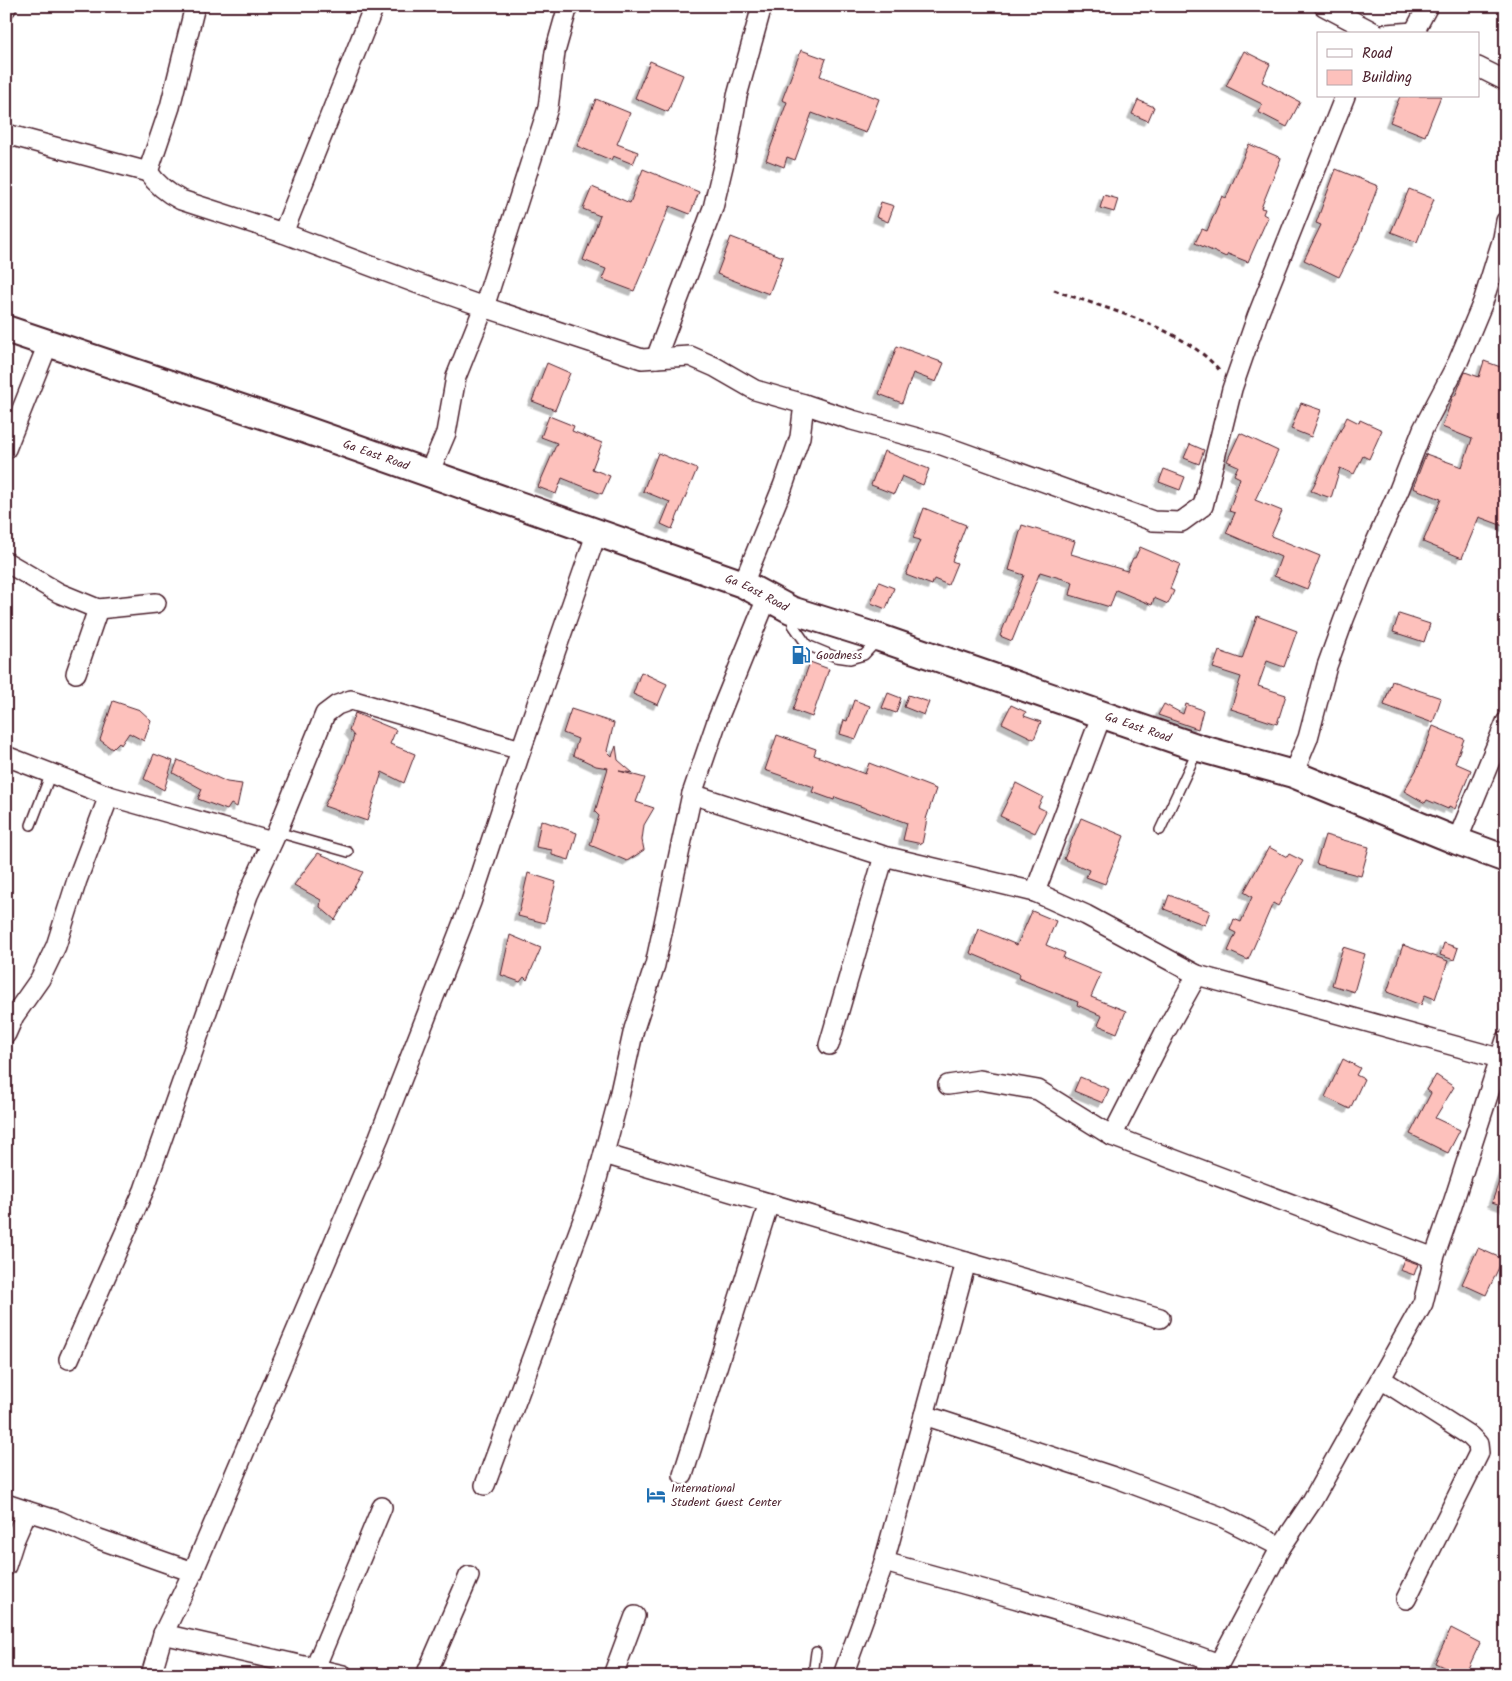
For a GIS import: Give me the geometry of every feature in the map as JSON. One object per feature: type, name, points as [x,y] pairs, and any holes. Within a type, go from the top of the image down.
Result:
[{"type":"street","points":[[148,172],[170,107],[195,6]]},
{"type":"street","points":[[283,233],[374,6]]},
{"type":"street","points":[[429,472],[446,433],[456,377],[484,307],[548,108],[555,52],[568,6]]},
{"type":"street","points":[[656,358],[713,208],[730,138],[737,96],[762,6]]},
{"type":"street","points":[[1324,6],[1373,32]]},
{"type":"street","points":[[1416,32],[1428,6]]},
{"type":"street","points":[[1480,67],[1506,82]]},
{"type":"street","points":[[6,134],[148,172],[163,189],[181,200],[283,233],[484,307],[642,359],[690,356],[715,367],[754,390],[939,444],[1153,521],[1181,522],[1203,506],[1232,389],[1257,317],[1344,98]]},
{"type":"street","points":[[1293,774],[1308,738],[1327,666],[1344,619],[1423,429],[1458,362],[1483,302],[1503,238],[1506,221]]},
{"type":"street","name":"Ga East Road","points":[[6,329],[429,472],[743,584],[791,610],[880,638],[1198,748],[1293,774],[1457,841],[1506,858]]},
{"type":"street","points":[[6,449],[48,344]]},
{"type":"street","points":[[743,584],[783,486],[800,437],[804,404]]},
{"type":"street","points":[[151,1675],[163,1634],[193,1572],[382,1128],[471,902],[521,750],[597,532]]},
{"type":"street","points":[[6,562],[59,593],[98,609],[156,602]]},
{"type":"street","points":[[485,1485],[594,1190],[618,1101],[634,1029],[655,965],[692,794],[766,598]]},
{"type":"street","points":[[76,673],[98,609]]},
{"type":"street","points":[[69,1359],[144,1190],[248,895],[325,714],[337,705],[351,700],[521,750]]},
{"type":"street","points":[[1036,892],[1102,714]]},
{"type":"street","points":[[1457,841],[1506,722]]},
{"type":"street","points":[[6,756],[109,796],[274,837]]},
{"type":"street","points":[[692,794],[884,856],[1036,892],[1086,915],[1197,975],[1503,1059]]},
{"type":"street","points":[[6,1034],[10,1012],[40,979],[56,946],[77,880],[109,796]]},
{"type":"street","points":[[829,1044],[884,856]]},
{"type":"street","points":[[1112,1136],[1164,1034],[1197,975]]},
{"type":"street","points":[[884,1562],[1055,1609],[1149,1639],[1216,1669],[1281,1547],[1312,1501],[1423,1303],[1434,1258],[1503,1059],[1506,1040]]},
{"type":"street","points":[[948,1085],[980,1080],[1038,1090],[1112,1136],[1434,1258]]},
{"type":"street","points":[[604,1154],[1160,1318]]},
{"type":"street","points":[[683,1475],[769,1203]]},
{"type":"street","points":[[843,1675],[884,1562],[966,1262]]},
{"type":"street","points":[[1381,1379],[1470,1436],[1478,1444],[1479,1453],[1406,1598]]},
{"type":"street","points":[[924,1415],[1114,1477],[1224,1518],[1281,1547]]},
{"type":"street","points":[[6,1504],[59,1521],[99,1539],[193,1572]]},
{"type":"street","points":[[315,1668],[382,1507]]},
{"type":"street","points":[[6,1566],[26,1511]]},
{"type":"street","points":[[426,1675],[469,1576]]},
{"type":"street","points":[[614,1675],[635,1616]]},
{"type":"street","points":[[163,1634],[343,1675]]},
{"type":"lane","points":[[1160,830],[1198,748]]},
{"type":"lane","points":[[31,825],[51,773]]},
{"type":"lane","points":[[274,837],[348,852]]},
{"type":"lane","points":[[813,1675],[816,1652]]},
{"type":"path","points":[[1054,290],[1143,321],[1194,347],[1210,359],[1232,389]]},
{"type":"building","points":[[801,50],[826,59],[820,76],[879,99],[866,133],[812,113],[795,160],[787,157],[784,167],[766,160],[787,102],[782,100]]},
{"type":"building","points":[[1244,51],[1270,64],[1262,82],[1300,102],[1287,127],[1258,112],[1262,104],[1226,86]]},
{"type":"building","points":[[650,61],[683,75],[668,112],[635,98]]},
{"type":"building","points":[[1399,98],[1440,98],[1425,136],[1390,122]]},
{"type":"building","points":[[596,99],[630,113],[617,144],[638,152],[633,164],[613,156],[611,160],[577,146]]},
{"type":"building","points":[[1138,100],[1154,107],[1148,121],[1132,114]]},
{"type":"building","points":[[1249,144],[1281,158],[1261,208],[1265,209],[1263,214],[1268,217],[1248,262],[1228,254],[1226,257],[1195,243],[1202,229],[1207,231],[1222,196],[1226,198]]},
{"type":"building","points":[[643,169],[699,192],[690,214],[670,206],[634,291],[602,279],[606,269],[583,260],[600,216],[583,209],[592,187],[630,203]]},
{"type":"building","points":[[1336,169],[1378,186],[1358,240],[1339,277],[1304,260],[1321,225],[1316,223]]},
{"type":"building","points":[[1409,189],[1434,199],[1417,242],[1391,232]]},
{"type":"building","points":[[1104,195],[1118,199],[1114,212],[1100,208]]},
{"type":"building","points":[[881,202],[894,206],[888,222],[876,217]]},
{"type":"building","points":[[731,237],[783,257],[769,294],[717,274]]},
{"type":"building","points":[[897,346],[944,363],[936,382],[913,373],[902,403],[879,394]]},
{"type":"building","points":[[1484,361],[1506,369],[1506,527],[1479,517],[1462,558],[1423,542],[1441,499],[1413,488],[1426,454],[1462,467],[1472,439],[1442,427],[1453,396],[1455,396],[1465,372],[1479,377]]},
{"type":"building","points":[[547,363],[570,373],[555,410],[532,401]]},
{"type":"building","points":[[1301,403],[1321,410],[1311,437],[1291,429]]},
{"type":"building","points":[[549,416],[574,426],[572,431],[602,443],[592,469],[610,476],[602,494],[562,478],[556,494],[538,487],[557,443],[541,437]]},
{"type":"building","points":[[1347,417],[1359,423],[1360,420],[1382,430],[1369,459],[1363,456],[1354,474],[1340,468],[1331,498],[1311,491]]},
{"type":"building","points":[[1240,433],[1278,451],[1255,500],[1282,511],[1271,536],[1320,556],[1307,589],[1274,576],[1281,557],[1226,533],[1235,513],[1229,511],[1240,478],[1234,475],[1238,466],[1227,461]]},
{"type":"building","points":[[1190,444],[1204,450],[1199,464],[1184,458]]},
{"type":"building","points":[[884,451],[929,469],[923,485],[902,476],[894,494],[871,485]]},
{"type":"building","points":[[658,453],[697,469],[672,529],[661,524],[670,502],[643,491]]},
{"type":"building","points":[[1164,469],[1185,477],[1180,490],[1159,482]]},
{"type":"building","points":[[924,508],[966,525],[952,561],[957,563],[948,585],[934,579],[932,585],[906,575],[920,540],[913,538]]},
{"type":"building","points":[[1022,525],[1075,541],[1071,554],[1127,571],[1140,547],[1180,564],[1170,589],[1174,591],[1168,604],[1154,598],[1152,605],[1116,590],[1110,607],[1070,595],[1073,582],[1040,572],[1012,641],[1000,636],[1024,575],[1009,570]]},
{"type":"building","points":[[879,582],[894,588],[886,609],[871,603]]},
{"type":"building","points":[[1399,614],[1430,624],[1424,642],[1393,632]]},
{"type":"building","points":[[1257,616],[1297,631],[1284,667],[1267,661],[1258,686],[1286,695],[1277,724],[1231,709],[1241,677],[1213,668],[1219,651],[1242,659]]},
{"type":"building","points":[[810,662],[829,669],[812,717],[793,710]]},
{"type":"building","points":[[641,672],[667,684],[658,705],[633,694]]},
{"type":"building","points":[[1392,681],[1441,698],[1433,723],[1384,705]]},
{"type":"building","points":[[888,693],[901,698],[896,713],[882,708]]},
{"type":"building","points":[[908,695],[929,702],[924,715],[904,707]]},
{"type":"building","points":[[854,700],[870,706],[856,739],[840,734],[844,720],[847,721]]},
{"type":"building","points":[[113,701],[140,710],[151,720],[144,741],[129,733],[121,745],[119,742],[112,749],[100,740]]},
{"type":"building","points":[[1164,704],[1183,714],[1186,704],[1203,710],[1198,729],[1158,715]]},
{"type":"building","points":[[1011,705],[1026,712],[1024,716],[1041,722],[1034,739],[1002,723]]},
{"type":"building","points":[[571,709],[614,723],[607,751],[612,756],[616,746],[618,760],[633,773],[619,771],[645,778],[636,802],[654,808],[644,825],[642,840],[644,850],[627,861],[590,845],[599,816],[595,812],[608,768],[596,766],[573,755],[578,739],[563,733]]},
{"type":"building","points":[[355,713],[396,730],[390,744],[415,754],[404,783],[382,772],[367,821],[324,806],[345,763],[354,736],[349,730]]},
{"type":"building","points":[[1433,726],[1464,739],[1455,763],[1471,770],[1455,809],[1449,806],[1448,809],[1427,800],[1425,803],[1404,791],[1418,767]]},
{"type":"building","points":[[777,735],[816,749],[814,755],[865,774],[869,763],[936,789],[926,819],[922,844],[903,840],[907,823],[835,797],[834,800],[812,792],[814,787],[765,770]]},
{"type":"building","points":[[154,754],[173,761],[164,790],[144,779]]},
{"type":"building","points":[[178,760],[227,782],[242,784],[237,807],[231,804],[227,810],[198,799],[202,789],[173,773]]},
{"type":"building","points":[[1016,783],[1043,797],[1038,807],[1046,811],[1035,833],[1000,816]]},
{"type":"building","points":[[1081,818],[1124,836],[1105,884],[1086,877],[1089,870],[1064,859]]},
{"type":"building","points":[[541,820],[577,833],[569,860],[552,855],[552,850],[536,847]]},
{"type":"building","points":[[1325,835],[1369,847],[1361,876],[1316,864]]},
{"type":"building","points":[[1269,847],[1287,857],[1289,854],[1303,861],[1278,906],[1273,903],[1248,960],[1228,951],[1236,933],[1230,930],[1234,919],[1241,922],[1252,897],[1244,892]]},
{"type":"building","points":[[318,853],[363,872],[335,920],[320,907],[321,900],[294,885]]},
{"type":"building","points":[[528,873],[556,882],[545,923],[518,916]]},
{"type":"building","points":[[1169,895],[1210,911],[1205,925],[1164,909]]},
{"type":"building","points":[[1032,911],[1056,921],[1046,945],[1065,953],[1063,958],[1101,974],[1091,997],[1126,1011],[1117,1033],[1098,1025],[1102,1016],[1077,1005],[1078,1002],[1018,978],[1020,974],[970,953],[979,929],[1017,945]]},
{"type":"building","points":[[510,935],[541,948],[527,980],[524,977],[520,982],[501,975]]},
{"type":"building","points":[[1444,943],[1458,948],[1454,960],[1440,955]]},
{"type":"building","points":[[1403,945],[1448,961],[1435,999],[1425,995],[1421,1005],[1387,992]]},
{"type":"building","points":[[1343,947],[1365,954],[1354,992],[1332,985]]},
{"type":"building","points":[[1343,1059],[1360,1068],[1356,1075],[1364,1079],[1350,1109],[1325,1097]]},
{"type":"building","points":[[1436,1075],[1454,1087],[1435,1118],[1460,1130],[1448,1153],[1410,1134],[1431,1093],[1427,1090]]},
{"type":"building","points":[[1080,1077],[1109,1089],[1103,1103],[1074,1091]]},
{"type":"building","points":[[1504,1167],[1506,1167],[1506,1207],[1492,1202]]},
{"type":"building","points":[[1478,1248],[1503,1259],[1486,1295],[1462,1284]]},
{"type":"building","points":[[1404,1259],[1418,1264],[1414,1275],[1400,1270]]},
{"type":"building","points":[[1451,1628],[1480,1643],[1465,1675],[1460,1675],[1435,1663]]},
{"type":"place","name":"Goodness","points":[[801,655]]},
{"type":"place","name":"International Student Guest Center","points":[[656,1495]]}]
